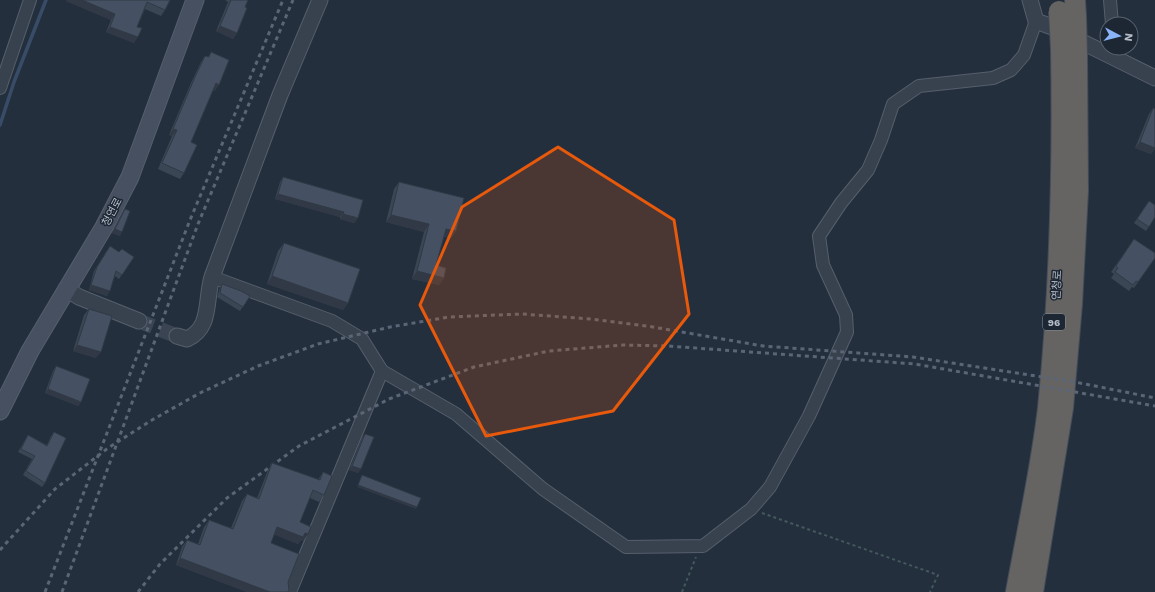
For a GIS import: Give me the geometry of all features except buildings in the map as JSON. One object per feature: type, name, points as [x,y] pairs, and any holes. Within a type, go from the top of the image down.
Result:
[{"type":"highway","name":"연청로","points":[[1033,592],[1063,408],[1072,304],[1078,191],[1067,7]]},
{"type":"highway","name":"연청로","points":[[1016,592],[1047,409],[1056,302],[1069,52]]},
{"type":"main road","name":"청연로","points":[[0,411],[30,351],[104,227],[130,177],[195,0]]},
{"type":"street","points":[[0,88],[30,0]]},
{"type":"street","points":[[177,336],[187,339],[195,336],[202,328],[206,317],[209,287],[212,277],[280,95],[320,0]]},
{"type":"street","points":[[212,277],[332,321],[362,339],[382,371],[456,414],[543,489],[626,547],[703,546],[751,509],[770,487],[809,416],[847,332],[846,316],[823,265],[819,236],[841,203],[868,170],[881,140],[893,104],[919,86],[993,78],[1011,70],[1024,55],[1036,21],[1030,0]]},
{"type":"street","points":[[1110,0],[1111,16]]},
{"type":"street","points":[[1036,21],[1099,46]]},
{"type":"street","points":[[1120,56],[1155,78]]},
{"type":"street","points":[[66,289],[79,297],[139,321]]},
{"type":"street","points":[[290,592],[382,371]]},
{"type":"path","points":[[751,509],[938,575],[930,592]]},
{"type":"path","points":[[682,592],[696,558],[703,546]]},
{"type":"highlighted area","points":[[558,147],[674,220],[689,314],[613,411],[486,436],[420,305],[462,207]]},
{"type":"waterway","points":[[0,125],[14,82],[46,0]]},
{"type":"tunnel","points":[[139,321],[177,336]]},
{"type":"railway","points":[[45,592],[190,220],[283,0]]},
{"type":"railway","points":[[62,592],[198,224],[293,0]]},
{"type":"railway","points":[[0,550],[55,489],[108,448],[152,420],[200,393],[258,366],[318,344],[390,327],[449,317],[522,314],[591,319],[647,326],[763,346],[913,357],[1075,382],[1155,398]]},
{"type":"railway","points":[[138,592],[160,564],[227,498],[299,446],[389,399],[474,367],[549,351],[623,345],[668,346],[915,364],[1155,406]]}]
